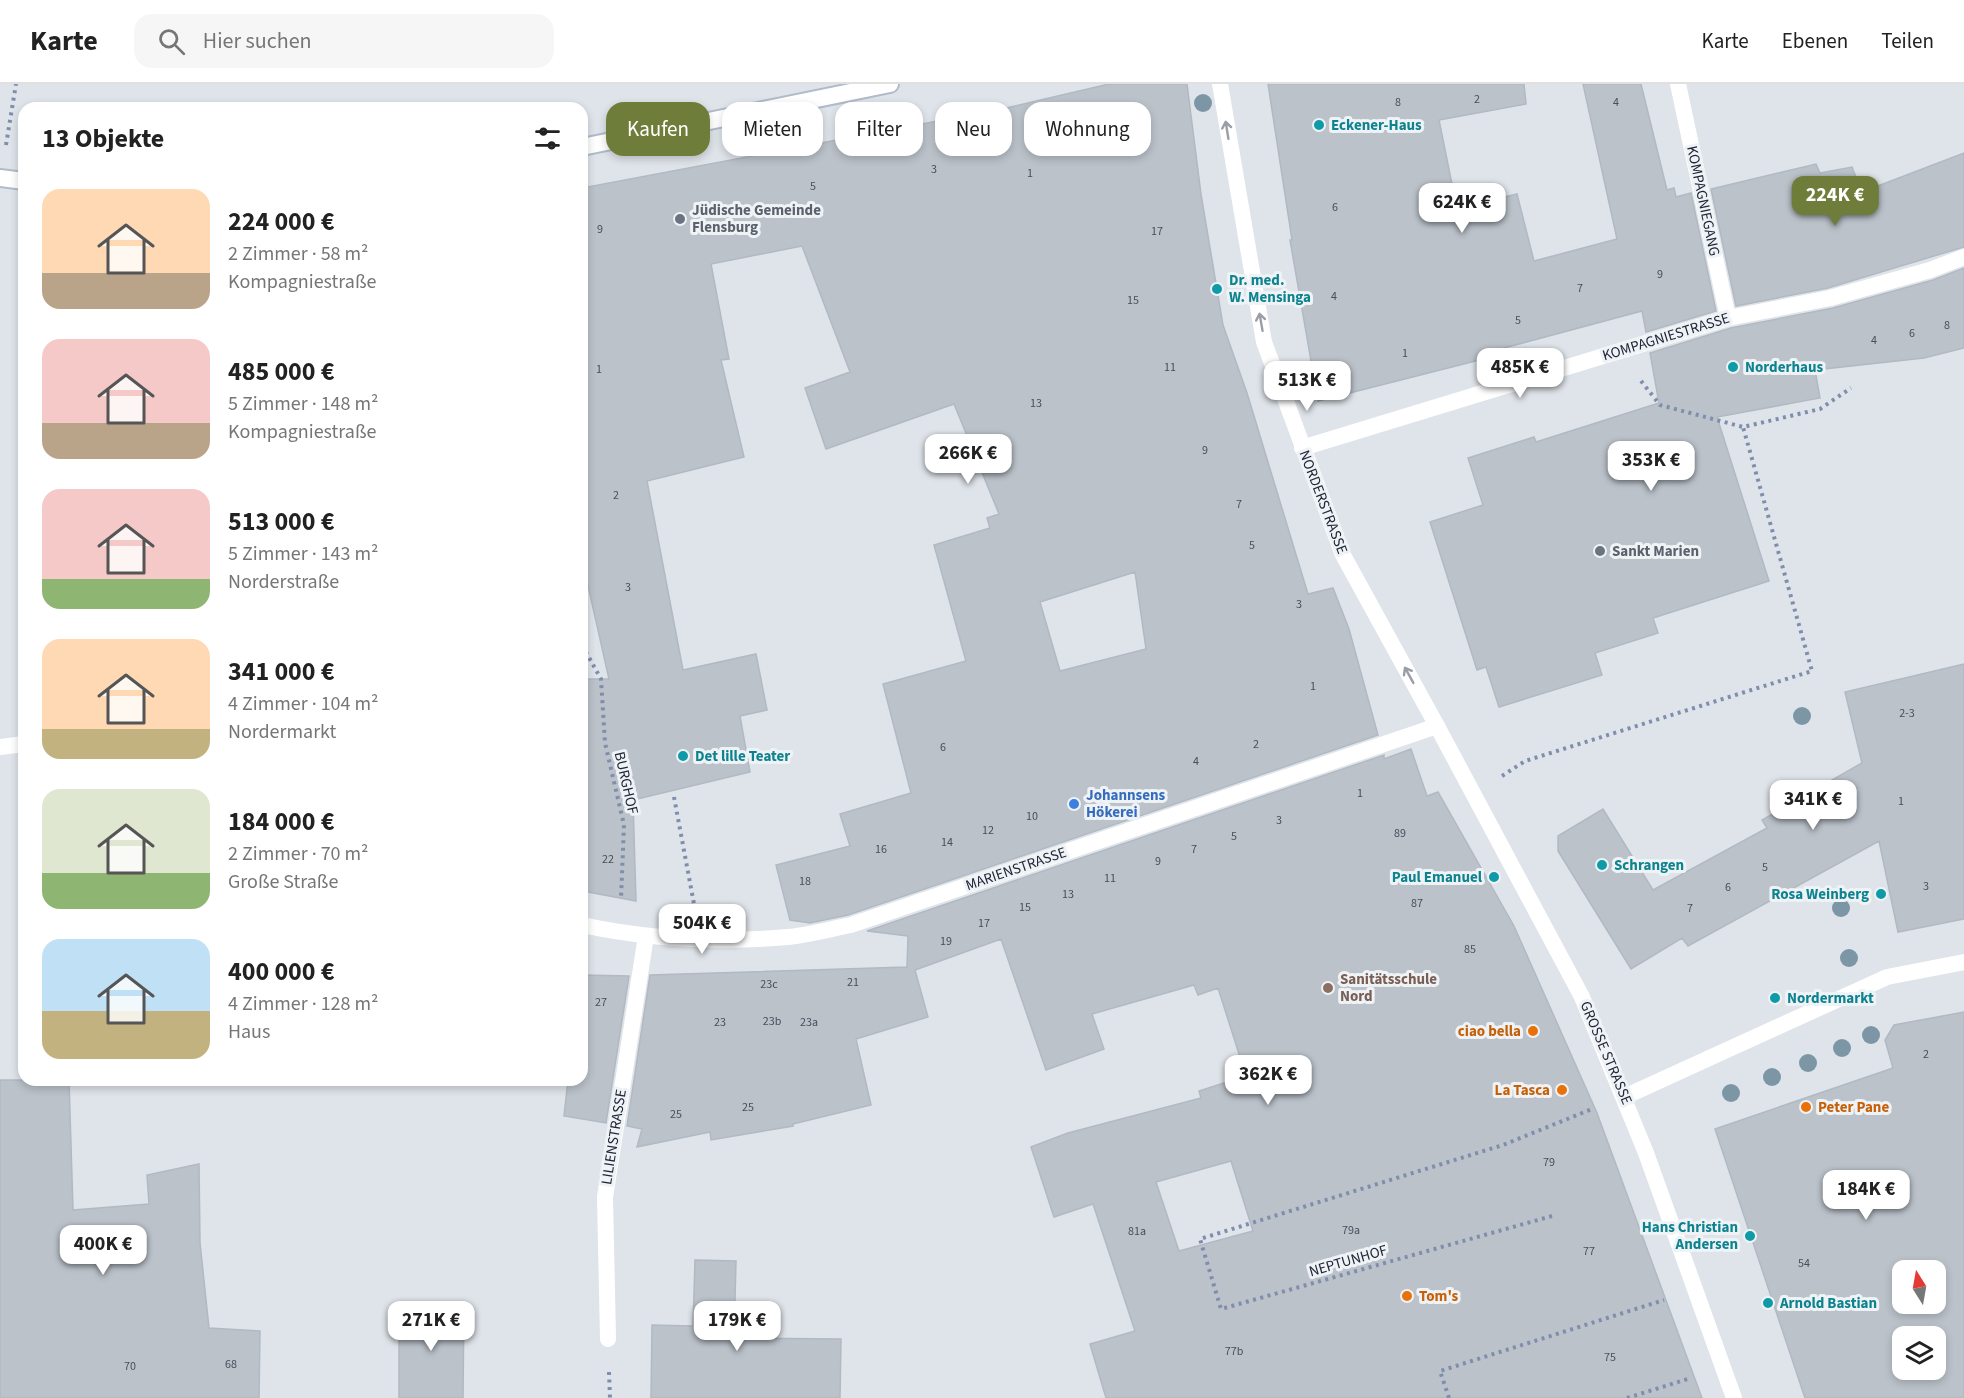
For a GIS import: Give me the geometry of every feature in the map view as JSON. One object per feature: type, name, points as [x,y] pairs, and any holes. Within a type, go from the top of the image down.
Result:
[{"type":"street","points":[[588,146],[890,84]]},
{"type":"street","name":"NORDERSTRASSE","points":[[1220,84],[1264,342],[1343,555],[1437,726]]},
{"type":"street","name":"KOMPAGNIEGANG","points":[[1678,84],[1728,318]]},
{"type":"street","points":[[0,178],[18,181]]},
{"type":"street","name":"KOMPAGNIESTRASSE","points":[[1302,448],[1728,318],[1830,298],[1930,270],[1964,257]]},
{"type":"street","name":"MARIENSTRASSE","points":[[588,926],[646,936],[731,939],[790,937],[851,925],[1437,726]]},
{"type":"street","name":"GROSSE STRASSE","points":[[1437,726],[1582,997],[1624,1097],[1734,1398]]},
{"type":"street","points":[[0,747],[18,745]]},
{"type":"street","name":"LILIENSTRASSE","points":[[608,1339],[605,1197],[646,936]]},
{"type":"street","points":[[1624,1097],[1887,977],[1964,962]]},
{"type":"path","points":[[4,154],[16,84]]},
{"type":"path","points":[[1618,352],[1660,405],[1743,427],[1820,409],[1851,388]]},
{"type":"path","points":[[1525,761],[1812,670],[1743,427]]},
{"type":"path","name":"BURGHOF","points":[[588,656],[601,679],[605,744],[624,825],[621,898],[615,932]]},
{"type":"path","points":[[674,797],[695,915]]},
{"type":"path","name":"NEPTUNHOF","points":[[1552,1216],[1221,1309],[1200,1239],[1503,1145],[1624,1097]]},
{"type":"path","points":[[1449,1398],[1440,1371],[1695,1291]]},
{"type":"path","points":[[1627,1398],[1723,1367]]},
{"type":"building","points":[[1109,84],[1187,84],[1201,194],[1223,325],[1247,393],[1308,594],[1333,588],[1349,629],[1378,735],[848,915],[810,923],[790,920],[776,865],[850,846],[840,814],[911,793],[883,684],[966,661],[934,545],[990,528],[987,518],[999,514],[954,404],[826,449],[805,388],[850,372],[802,246],[711,264],[729,359],[721,360],[744,457],[647,481],[683,670],[756,654],[767,710],[740,716],[750,772],[633,800],[636,901],[588,892],[588,679],[609,679],[588,586],[588,187],[752,156],[823,156],[823,143],[835,140],[835,156],[923,156],[923,124],[935,122],[935,156],[1012,156],[1012,107],[1024,104],[1024,156],[1151,156],[1151,102],[1032,102]],"holes":[[[1135,572],[1146,649],[1060,671],[1040,602]]]},
{"type":"building","points":[[1268,84],[1524,84],[1526,104],[1439,120],[1457,209],[1517,194],[1534,261],[1617,239],[1583,84],[1641,84],[1667,190],[1674,188],[1676,197],[1691,193],[1716,311],[1646,332],[1642,311],[1504,348],[1507,353],[1318,401],[1290,240],[1292,240]]},
{"type":"building","points":[[1964,153],[1964,247],[1828,288],[1736,306],[1711,189],[1816,164],[1820,173],[1852,167],[1862,192]]},
{"type":"building","name":"Sankt Marien","points":[[1964,268],[1964,348],[1924,358],[1815,370],[1820,398],[1717,417],[1769,581],[1653,618],[1658,633],[1595,653],[1602,675],[1499,707],[1486,667],[1477,670],[1430,522],[1483,505],[1468,458],[1534,437],[1536,442],[1659,403],[1650,353],[1731,328],[1833,308],[1933,280]]},
{"type":"building","points":[[1964,664],[1964,919],[1898,932],[1879,841],[1688,946],[1682,938],[1631,969],[1558,851],[1558,836],[1603,809],[1653,890],[1767,828],[1762,820],[1862,763],[1845,692]]},
{"type":"building","points":[[1411,749],[1427,796],[1438,792],[1514,926],[1597,1113],[1702,1398],[1106,1398],[1090,1344],[1135,1331],[1093,1204],[1054,1217],[1031,1147],[1068,1133],[1201,1098],[1199,1091],[1246,1076],[1218,988],[1198,995],[1194,985],[1092,1014],[1104,1049],[1046,1070],[1001,939],[915,970],[928,1017],[856,1039],[871,1105],[793,1124],[793,1126],[711,1140],[710,1132],[637,1147],[642,1129],[627,1126],[650,975],[907,967],[908,936],[867,931],[1384,755],[1384,759]],"holes":[[[1231,1161],[1253,1231],[1179,1251],[1156,1182]]]},
{"type":"building","points":[[588,975],[629,976],[606,1123],[564,1116],[567,1086],[588,1086]]},
{"type":"building","points":[[1964,1012],[1964,1398],[1805,1398],[1715,1129],[1893,1068],[1885,1040],[1894,1025]]},
{"type":"building","points":[[0,1080],[18,1080],[18,1086],[69,1086],[73,1210],[149,1204],[147,1175],[199,1164],[200,1243],[209,1328],[260,1331],[259,1398],[0,1398]]},
{"type":"building","points":[[695,1260],[736,1261],[734,1338],[841,1339],[840,1398],[651,1398],[652,1325],[693,1326]]},
{"type":"building","points":[[399,1305],[464,1306],[463,1398],[399,1398]]},
{"type":"place","name":"Eckener-Haus","points":[[1319,125]]},
{"type":"place","name":"Jüdische Gemeinde Flensburg","points":[[680,219]]},
{"type":"place","name":"Dr. med. W. Mensinga","points":[[1217,289]]},
{"type":"place","name":"Norderhaus","points":[[1733,367]]},
{"type":"place","name":"Sankt Marien","points":[[1600,551]]},
{"type":"place","name":"Det lille Teater","points":[[683,756]]},
{"type":"place","name":"Johannsens Hökerei","points":[[1074,804]]},
{"type":"place","name":"Schrangen","points":[[1602,865]]},
{"type":"place","name":"Paul Emanuel","points":[[1494,877]]},
{"type":"place","name":"Rosa Weinberg","points":[[1881,894]]},
{"type":"place","name":"Sanitätsschule Nord","points":[[1328,988]]},
{"type":"place","name":"Nordermarkt","points":[[1775,998]]},
{"type":"place","name":"ciao bella","points":[[1533,1031]]},
{"type":"place","name":"La Tasca","points":[[1562,1090]]},
{"type":"place","name":"Peter Pane","points":[[1806,1107]]},
{"type":"place","name":"Hans Christian Andersen","points":[[1750,1236]]},
{"type":"place","name":"Tom's","points":[[1407,1296]]},
{"type":"place","name":"Arnold Bastian","points":[[1768,1303]]}]
